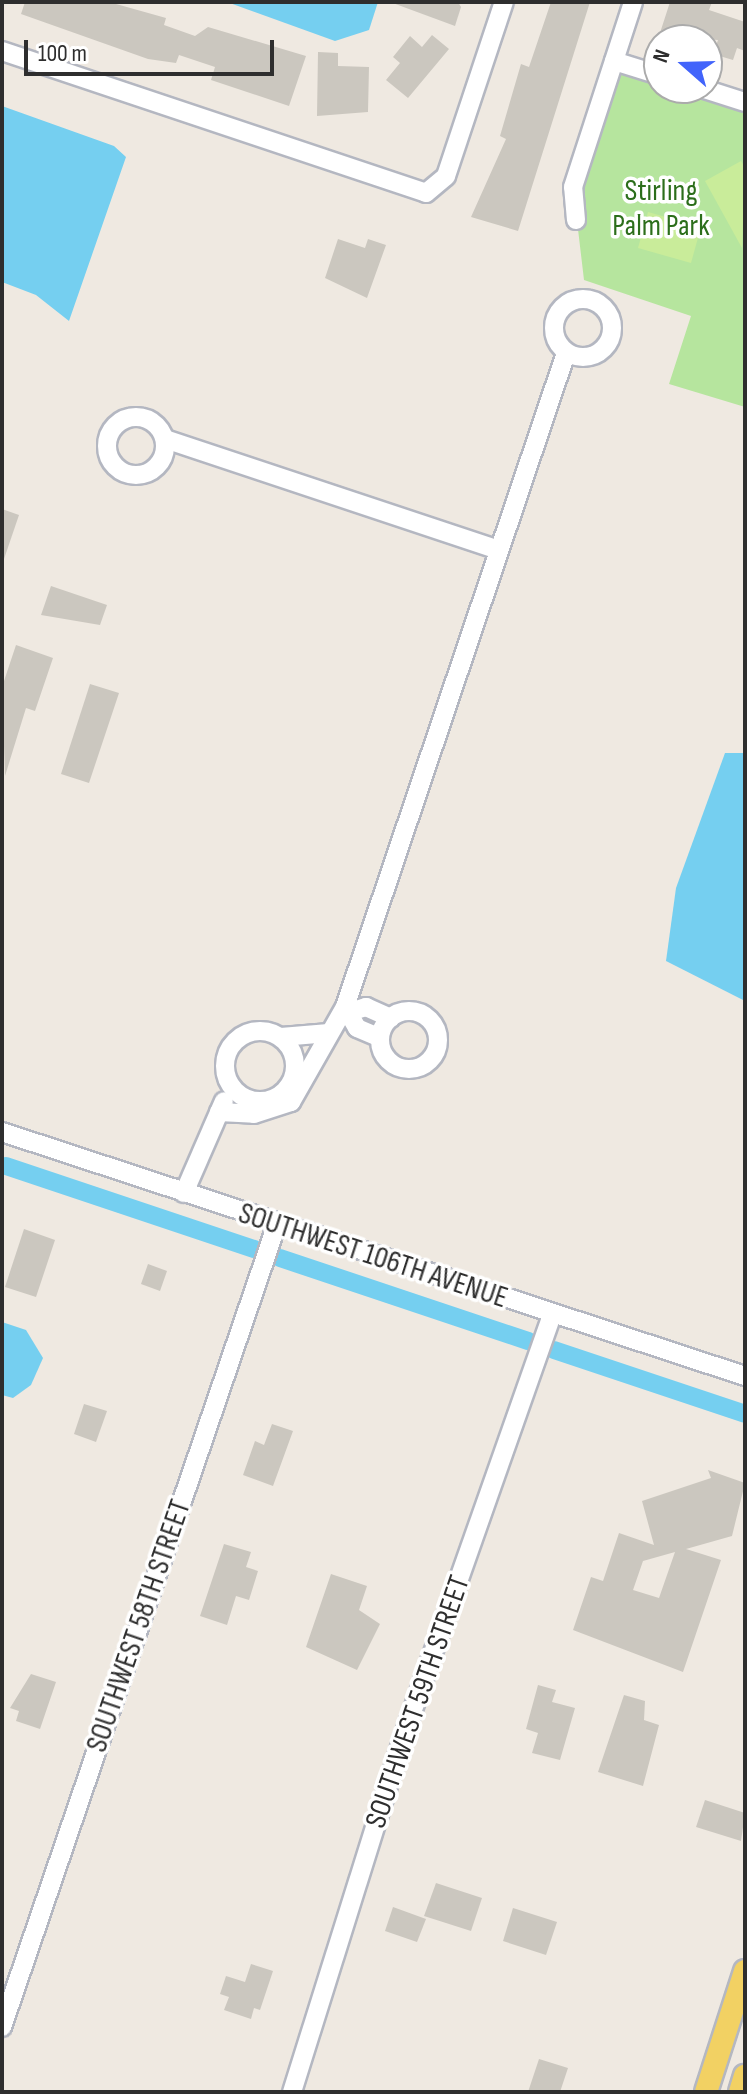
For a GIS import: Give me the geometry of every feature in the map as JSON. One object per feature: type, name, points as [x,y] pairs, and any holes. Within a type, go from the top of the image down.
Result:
[{"type":"main road","points":[[706,2092],[745,1971]]},
{"type":"main road","points":[[740,2092],[745,2076]]},
{"type":"street","points":[[2,51],[413,191],[435,190],[446,176],[504,2]]},
{"type":"street","points":[[576,220],[573,187],[633,2]]},
{"type":"street","points":[[614,61],[643,70]]},
{"type":"street","points":[[723,95],[745,102]]},
{"type":"street","points":[[219,1112],[254,1114],[291,1102],[329,1033],[349,1009],[496,549],[566,353]]},
{"type":"street","points":[[165,439],[496,549]]},
{"type":"street","points":[[349,1009],[366,1007],[391,1018],[414,1011],[430,1020],[437,1038],[432,1056],[418,1067],[399,1067],[385,1056],[380,1038],[391,1018]]},
{"type":"street","points":[[349,1009],[357,1028],[380,1038]]},
{"type":"street","points":[[184,1193],[219,1112],[228,1081],[225,1058],[238,1038],[259,1030],[281,1037],[329,1033]]},
{"type":"street","points":[[219,1112],[244,1098],[266,1101],[287,1090],[295,1056],[329,1033]]},
{"type":"street","points":[[281,1037],[295,1056]]},
{"type":"street","points":[[228,1081],[244,1098]]},
{"type":"street","name":"SOUTHWEST 106TH AVENUE","points":[[2,1133],[745,1376]]},
{"type":"street","name":"SOUTHWEST 58TH STREET","points":[[2,2027],[277,1224]]},
{"type":"street","name":"SOUTHWEST 59TH STREET","points":[[292,2092],[403,1738],[552,1315]]},
{"type":"green space","name":"Stirling Palm Park","points":[[614,61],[643,70],[643,104],[723,104],[723,97],[745,104],[745,407],[669,384],[691,316],[584,280],[573,187]]},
{"type":"green space","points":[[741,161],[745,168],[742,248],[705,181]]},
{"type":"green space","points":[[648,212],[701,227],[691,263],[638,248]]},
{"type":"water","points":[[227,2],[378,2],[369,30],[335,41]]},
{"type":"water","points":[[2,106],[114,146],[126,157],[69,321],[36,295],[2,282]]},
{"type":"water","points":[[725,753],[745,753],[745,1001],[666,961],[676,888]]},
{"type":"water","points":[[2,1322],[26,1330],[43,1358],[31,1385],[13,1398],[2,1395]]},
{"type":"building","points":[[25,2],[109,2],[166,18],[164,25],[195,36],[208,27],[306,56],[289,106],[211,80],[215,67],[179,55],[176,63],[148,59],[21,14]]},
{"type":"building","points":[[390,2],[458,2],[461,7],[455,26]]},
{"type":"building","points":[[551,2],[590,2],[518,231],[471,217],[506,139],[500,136],[521,64],[529,67]]},
{"type":"building","points":[[670,2],[712,2],[709,10],[745,22],[745,51],[737,48],[733,60],[723,57],[723,24],[663,24]]},
{"type":"building","points":[[432,35],[449,49],[408,98],[386,80],[400,63],[393,57],[410,36],[422,47]]},
{"type":"building","points":[[318,52],[338,53],[338,66],[369,67],[368,112],[317,116]]},
{"type":"building","points":[[338,239],[365,248],[368,239],[386,245],[367,298],[325,278]]},
{"type":"building","points":[[2,509],[19,515],[4,559],[2,559]]},
{"type":"building","points":[[51,586],[107,605],[100,625],[41,615]]},
{"type":"building","points":[[16,645],[53,658],[35,711],[26,708],[5,776],[2,687]]},
{"type":"building","points":[[90,684],[119,693],[89,783],[61,774]]},
{"type":"building","points":[[24,1229],[55,1240],[36,1297],[5,1287]]},
{"type":"building","points":[[148,1264],[167,1271],[160,1291],[141,1284]]},
{"type":"building","points":[[84,1404],[107,1411],[96,1442],[74,1434]]},
{"type":"building","points":[[272,1424],[293,1431],[273,1486],[243,1475],[255,1441],[264,1445]]},
{"type":"building","points":[[708,1470],[745,1483],[732,1536],[686,1549],[721,1560],[683,1672],[573,1630],[591,1577],[603,1581],[619,1533],[654,1545],[642,1501],[711,1478]],"holes":[[[675,1552],[659,1598],[633,1590],[643,1561]]]},
{"type":"building","points":[[224,1544],[251,1552],[246,1567],[258,1571],[249,1600],[236,1596],[227,1625],[200,1616]]},
{"type":"building","points":[[331,1574],[367,1586],[359,1610],[380,1624],[357,1670],[306,1647]]},
{"type":"building","points":[[31,1674],[56,1682],[40,1729],[16,1721],[19,1711],[10,1708]]},
{"type":"building","points":[[538,1685],[556,1690],[552,1702],[575,1708],[560,1760],[532,1753],[538,1733],[526,1729]]},
{"type":"building","points":[[624,1695],[645,1701],[644,1720],[659,1725],[643,1786],[598,1772]]},
{"type":"building","points":[[705,1800],[745,1813],[741,1841],[696,1827]]},
{"type":"building","points":[[436,1883],[482,1898],[471,1931],[424,1916]]},
{"type":"building","points":[[393,1907],[426,1919],[417,1942],[385,1931]]},
{"type":"building","points":[[513,1908],[557,1922],[546,1955],[503,1941]]},
{"type":"building","points":[[251,1964],[273,1971],[260,2010],[254,2008],[251,2019],[224,2010],[229,1997],[220,1994],[226,1976],[245,1982]]},
{"type":"building","points":[[539,2059],[568,2068],[560,2092],[528,2092]]},
{"type":"waterway","points":[[6,1166],[254,1249]]},
{"type":"waterway","points":[[280,1258],[528,1341]]},
{"type":"waterway","points":[[554,1350],[745,1414]]}]
